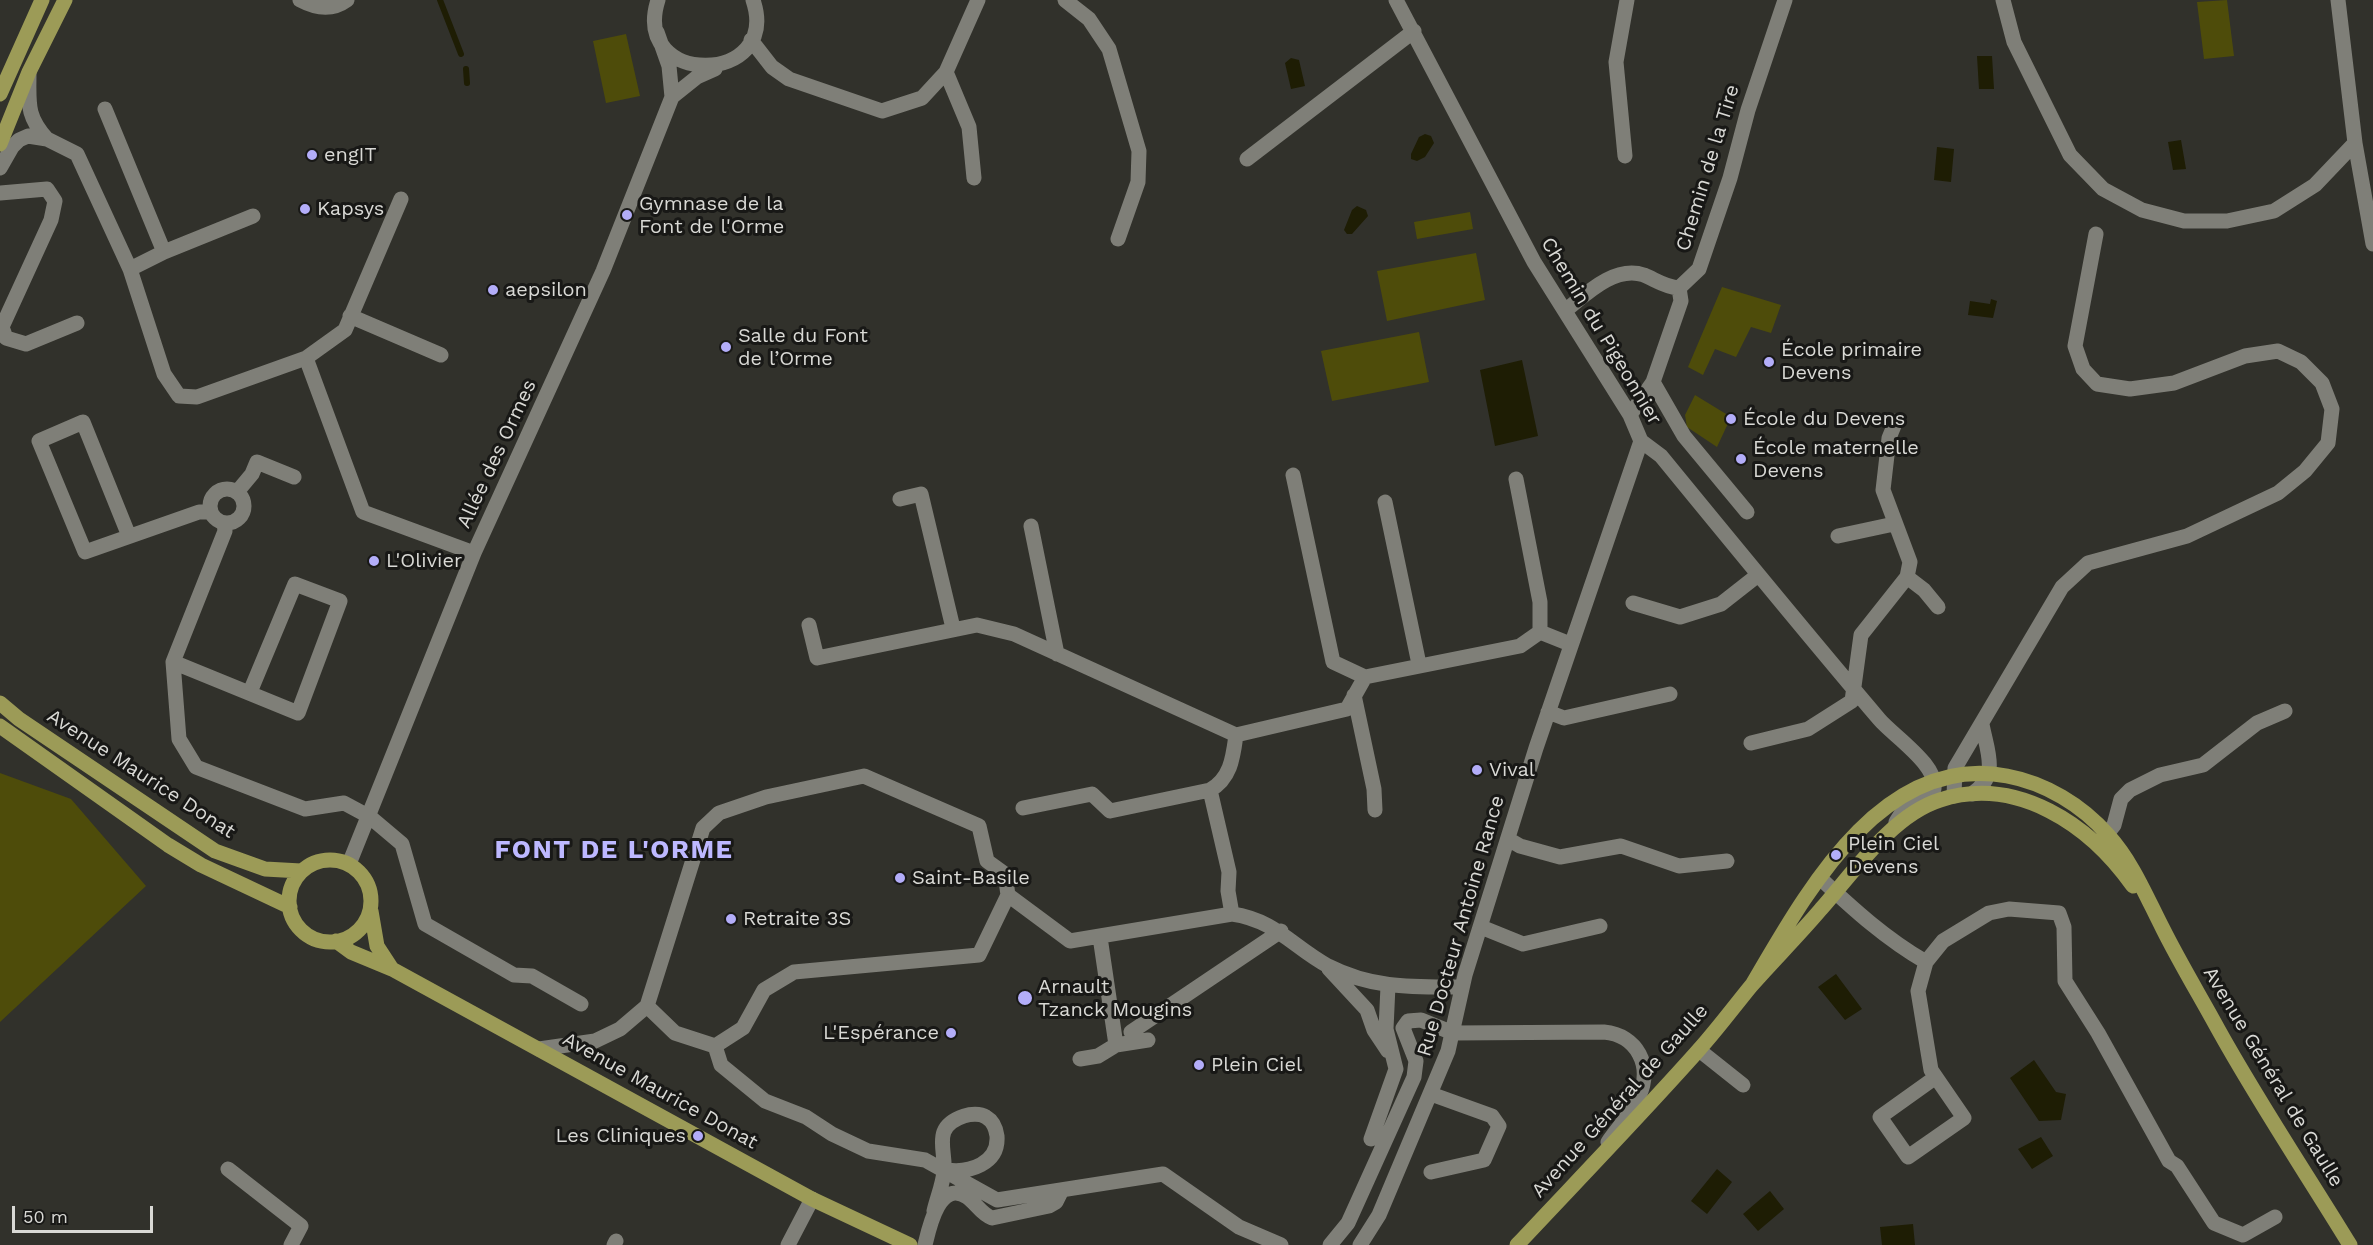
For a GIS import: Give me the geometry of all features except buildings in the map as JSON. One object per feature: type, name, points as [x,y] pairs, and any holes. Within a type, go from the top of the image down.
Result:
[{"type":"main road","points":[[0,94],[42,0]]},
{"type":"main road","points":[[0,144],[29,72],[65,0]]},
{"type":"main road","name":"Avenue Maurice Donat","points":[[0,703],[38,732],[215,850],[265,869],[302,872]]},
{"type":"main road","name":"Avenue Maurice Donat","points":[[0,726],[168,845],[201,865],[290,907]]},
{"type":"main road","name":"Avenue Général de Gaulle","points":[[1752,985],[1788,923],[1836,855],[1896,798],[1934,781],[1954,776],[1989,773],[2018,778],[2057,793],[2103,840],[2162,929],[2229,1050],[2350,1245]]},
{"type":"main road","name":"Avenue Général de Gaulle","points":[[1517,1245],[1698,1050],[1867,855],[1888,834],[1916,812],[1938,800],[1954,796],[1972,794],[2023,799],[2049,810],[2103,840]]},
{"type":"main road","points":[[370,909],[358,931],[336,941],[318,939],[302,930],[290,907],[294,882],[302,872],[324,860],[349,864],[364,878],[371,898],[370,909],[377,946],[392,969]]},
{"type":"main road","name":"Avenue Maurice Donat","points":[[336,941],[351,952],[392,969],[812,1199],[910,1245]]},
{"type":"street","points":[[300,0],[315,8],[340,5],[347,0]]},
{"type":"street","points":[[657,0],[654,20],[657,32],[664,47],[676,59],[691,66],[707,68],[724,64]]},
{"type":"street","points":[[753,0],[756,25],[751,40],[772,67],[789,78],[882,111],[921,98],[946,72],[978,0]]},
{"type":"street","points":[[1065,0],[1089,19],[1109,49],[1139,151],[1138,182],[1118,238]]},
{"type":"street","name":"Chemin du Pigeonnier","points":[[1396,0],[1534,262],[1630,415],[1641,441],[1661,456],[1758,575],[1896,737],[1925,762],[1934,781]]},
{"type":"street","points":[[1625,156],[1616,62],[1627,0]]},
{"type":"street","name":"Chemin de la Tire","points":[[1679,288],[1699,269],[1785,0]]},
{"type":"street","points":[[2003,0],[2014,42],[2070,155],[2103,189],[2142,210],[2184,220],[2227,221],[2274,211],[2315,185],[2355,143]]},
{"type":"street","points":[[2338,0],[2355,143],[2373,244]]},
{"type":"street","points":[[1247,159],[1414,31]]},
{"type":"street","name":"Allée des Ormes","points":[[349,864],[370,817],[474,553],[603,271],[672,97],[669,66],[657,32]]},
{"type":"street","name":"Allée des Ormes","points":[[672,97],[697,77],[735,58],[751,40]]},
{"type":"street","points":[[29,72],[29,107],[32,121],[47,139]]},
{"type":"street","points":[[946,72],[969,127],[974,177]]},
{"type":"street","points":[[105,109],[164,252]]},
{"type":"street","points":[[0,168],[19,140],[28,136],[47,139],[77,154],[130,269],[164,374],[179,396],[197,397],[306,358],[345,330],[401,199]]},
{"type":"street","points":[[0,193],[47,189],[55,201],[51,220],[2,327],[6,338],[26,344],[77,323]]},
{"type":"street","points":[[130,269],[164,252],[253,216]]},
{"type":"street","points":[[1954,796],[1955,768],[2062,587],[2088,563],[2187,536],[2278,493],[2305,471],[2328,443],[2332,409],[2322,383],[2301,362],[2278,351],[2245,356],[2174,383],[2130,389],[2097,384],[2083,369],[2075,346],[2096,234]]},
{"type":"street","points":[[1565,311],[1590,290],[1620,274],[1641,274],[1669,288],[1679,288],[1681,301],[1653,382],[1630,415]]},
{"type":"street","points":[[350,316],[441,355]]},
{"type":"street","points":[[306,358],[363,512],[474,553]]},
{"type":"street","points":[[1653,382],[1684,436],[1747,512]]},
{"type":"street","points":[[1751,743],[1808,729],[1852,701],[1861,635],[1906,577],[1910,562],[1883,490],[1890,438],[1896,421]]},
{"type":"street","points":[[129,536],[83,422],[39,441],[86,552],[199,512],[211,512]]},
{"type":"street","name":"Rue Docteur Antoine Rance","points":[[1360,1245],[1379,1215],[1431,1094],[1453,1033],[1462,987],[1548,712],[1641,441]]},
{"type":"street","points":[[237,492],[252,474],[256,462],[294,477]]},
{"type":"street","points":[[1293,475],[1333,662],[1365,677],[1419,664],[1520,646],[1540,632]]},
{"type":"street","points":[[1516,479],[1540,602],[1540,632]]},
{"type":"street","points":[[223,489],[237,492],[244,507],[241,516],[233,522],[224,523],[215,518],[211,512],[211,501],[216,493],[223,489]]},
{"type":"street","points":[[900,499],[921,494],[953,628]]},
{"type":"street","points":[[1385,502],[1419,664]]},
{"type":"street","points":[[224,523],[225,531],[173,662],[178,739],[196,767],[305,810],[344,802],[370,817],[402,844],[425,924],[514,975],[532,976],[581,1004]]},
{"type":"street","points":[[1838,536],[1894,524]]},
{"type":"street","points":[[1031,526],[1057,654]]},
{"type":"street","points":[[1633,603],[1680,617],[1721,604],[1758,575]]},
{"type":"street","points":[[1906,577],[1924,590],[1938,607]]},
{"type":"street","points":[[173,662],[298,713],[340,601],[295,584],[250,692]]},
{"type":"street","points":[[809,625],[818,658],[953,628],[977,625],[1014,634],[1236,735],[1347,709],[1365,677]]},
{"type":"street","points":[[1540,632],[1570,644]]},
{"type":"street","points":[[1548,712],[1564,718],[1670,693]]},
{"type":"street","points":[[1354,695],[1374,789],[1375,810]]},
{"type":"street","points":[[2103,840],[2114,825],[2121,799],[2130,790],[2160,775],[2203,765],[2257,723],[2285,711]]},
{"type":"street","points":[[1972,794],[1984,786],[1989,773],[1982,724]]},
{"type":"street","points":[[1023,808],[1092,794],[1110,811],[1210,790],[1220,784],[1232,765],[1236,735]]},
{"type":"street","points":[[539,1049],[595,1041],[620,1029],[647,1006],[703,828],[719,813],[766,797],[864,776],[979,826],[987,861],[1005,874],[1008,895],[979,955],[794,972],[764,990],[743,1028],[715,1046]]},
{"type":"street","points":[[1888,834],[1901,813],[1933,792],[1934,781]]},
{"type":"street","points":[[1210,790],[1229,872],[1228,891],[1232,915]]},
{"type":"street","points":[[1508,838],[1520,846],[1560,857],[1621,846],[1679,866],[1727,861]]},
{"type":"street","points":[[1820,878],[1901,947],[1926,962]]},
{"type":"street","points":[[1008,895],[1070,941],[1232,915],[1249,916],[1281,931],[1325,964],[1367,1010],[1374,1029],[1412,1082]]},
{"type":"street","points":[[1936,1077],[1880,1117],[1908,1157],[1964,1118],[1936,1077],[1931,1070],[1918,991],[1926,962],[1943,941],[1989,913],[2009,909],[2059,913],[2064,927],[2065,981],[2098,1033],[2169,1161],[2177,1166],[2214,1223],[2243,1235],[2275,1217]]},
{"type":"street","points":[[1481,927],[1523,944],[1600,926]]},
{"type":"street","points":[[1131,1032],[1281,931]]},
{"type":"street","points":[[1100,937],[1116,1046]]},
{"type":"street","points":[[1325,964],[1353,977],[1388,986],[1462,987]]},
{"type":"street","points":[[1371,1139],[1396,1069],[1386,1029],[1388,986]]},
{"type":"street","points":[[647,1006],[675,1033],[715,1046]]},
{"type":"street","points":[[1330,1245],[1348,1223],[1412,1082],[1416,1061],[1403,1034],[1405,1023],[1417,1019],[1453,1033],[1614,1033],[1623,1037],[1638,1050],[1645,1068],[1645,1080],[1639,1097],[1594,1162]]},
{"type":"street","points":[[1080,1059],[1098,1056],[1116,1046],[1148,1040]]},
{"type":"street","points":[[715,1046],[721,1065],[765,1101],[806,1117],[832,1134],[868,1150],[925,1160],[997,1200],[1163,1174],[1239,1227],[1281,1245]]},
{"type":"street","points":[[1698,1050],[1743,1085]]},
{"type":"street","points":[[1431,1094],[1492,1116],[1499,1126],[1484,1160],[1431,1172]]},
{"type":"street","points":[[228,1169],[301,1226],[291,1245]]},
{"type":"street","points":[[925,1245],[944,1169]]},
{"type":"street","points":[[934,1211],[944,1198],[957,1193],[969,1198],[986,1216],[1004,1216],[1049,1206],[1056,1202],[1062,1190]]},
{"type":"street","points":[[788,1245],[812,1199]]},
{"type":"shaded area","points":[[2227,0],[2234,56],[2204,59],[2197,2]]},
{"type":"shaded area","points":[[626,34],[640,96],[606,103],[593,41]]},
{"type":"shaded area","points":[[1977,56],[1992,56],[1994,89],[1979,89]]},
{"type":"shaded area","points":[[1291,58],[1299,60],[1305,86],[1291,89],[1285,63]]},
{"type":"shaded area","points":[[1425,134],[1431,136],[1434,143],[1425,157],[1417,161],[1411,159],[1419,137]]},
{"type":"shaded area","points":[[2181,140],[2186,169],[2173,170],[2168,142]]},
{"type":"shaded area","points":[[1937,147],[1954,149],[1951,182],[1934,180]]},
{"type":"shaded area","points":[[1357,206],[1366,210],[1368,216],[1352,234],[1347,234],[1344,230],[1352,210]]},
{"type":"shaded area","points":[[1470,212],[1473,229],[1417,239],[1414,222]]},
{"type":"shaded area","points":[[1476,253],[1485,300],[1387,321],[1377,271]]},
{"type":"shaded area","points":[[1722,287],[1781,305],[1771,333],[1751,327],[1736,357],[1715,349],[1703,375],[1688,367]]},
{"type":"shaded area","points":[[1991,299],[1997,301],[1993,318],[1968,315],[1970,301],[1990,304]]},
{"type":"shaded area","points":[[1419,332],[1429,382],[1332,401],[1321,351]]},
{"type":"shaded area","points":[[1522,360],[1538,436],[1495,446],[1480,370]]},
{"type":"shaded area","points":[[1695,395],[1731,417],[1717,447],[1687,427],[1685,415]]},
{"type":"shaded area","points":[[0,773],[71,799],[146,886],[0,1022]]},
{"type":"shaded area","points":[[1836,974],[1862,1009],[1845,1020],[1818,987]]},
{"type":"shaded area","points":[[2034,1060],[2056,1092],[2066,1094],[2061,1120],[2039,1121],[2010,1078]]},
{"type":"shaded area","points":[[2041,1137],[2053,1156],[2032,1169],[2018,1149]]},
{"type":"shaded area","points":[[1717,1169],[1732,1182],[1707,1214],[1691,1201]]},
{"type":"shaded area","points":[[1770,1191],[1784,1209],[1758,1231],[1743,1214]]},
{"type":"shaded area","points":[[1913,1224],[1915,1245],[1882,1245],[1880,1227]]},
{"type":"waterway","points":[[440,0],[461,54]]},
{"type":"waterway","points":[[466,69],[467,83]]},
{"type":"place","name":"engIT","points":[[312,155]]},
{"type":"place","name":"Kapsys","points":[[305,209]]},
{"type":"place","name":"Gymnase de la Font de l'Orme","points":[[627,215]]},
{"type":"place","name":"aepsilon","points":[[493,290]]},
{"type":"place","name":"Salle du Font de l’Orme","points":[[726,347]]},
{"type":"place","name":"École primaire Devens","points":[[1769,362]]},
{"type":"place","name":"École du Devens","points":[[1731,419]]},
{"type":"place","name":"École maternelle Devens","points":[[1741,459]]},
{"type":"place","name":"L'Olivier","points":[[374,561]]},
{"type":"place","name":"Vival","points":[[1477,770]]},
{"type":"place","name":"Plein Ciel Devens","points":[[1836,855]]},
{"type":"place","name":"Saint-Basile","points":[[900,878]]},
{"type":"place","name":"Retraite 3S","points":[[731,919]]},
{"type":"place","name":"Arnault Tzanck Mougins","points":[[1025,998]]},
{"type":"place","name":"L'Espérance","points":[[951,1033]]},
{"type":"place","name":"Plein Ciel","points":[[1199,1065]]},
{"type":"place","name":"Les Cliniques","points":[[698,1136]]},
{"type":"district","name":"FONT DE L'ORME","points":[[614,850]]}]
